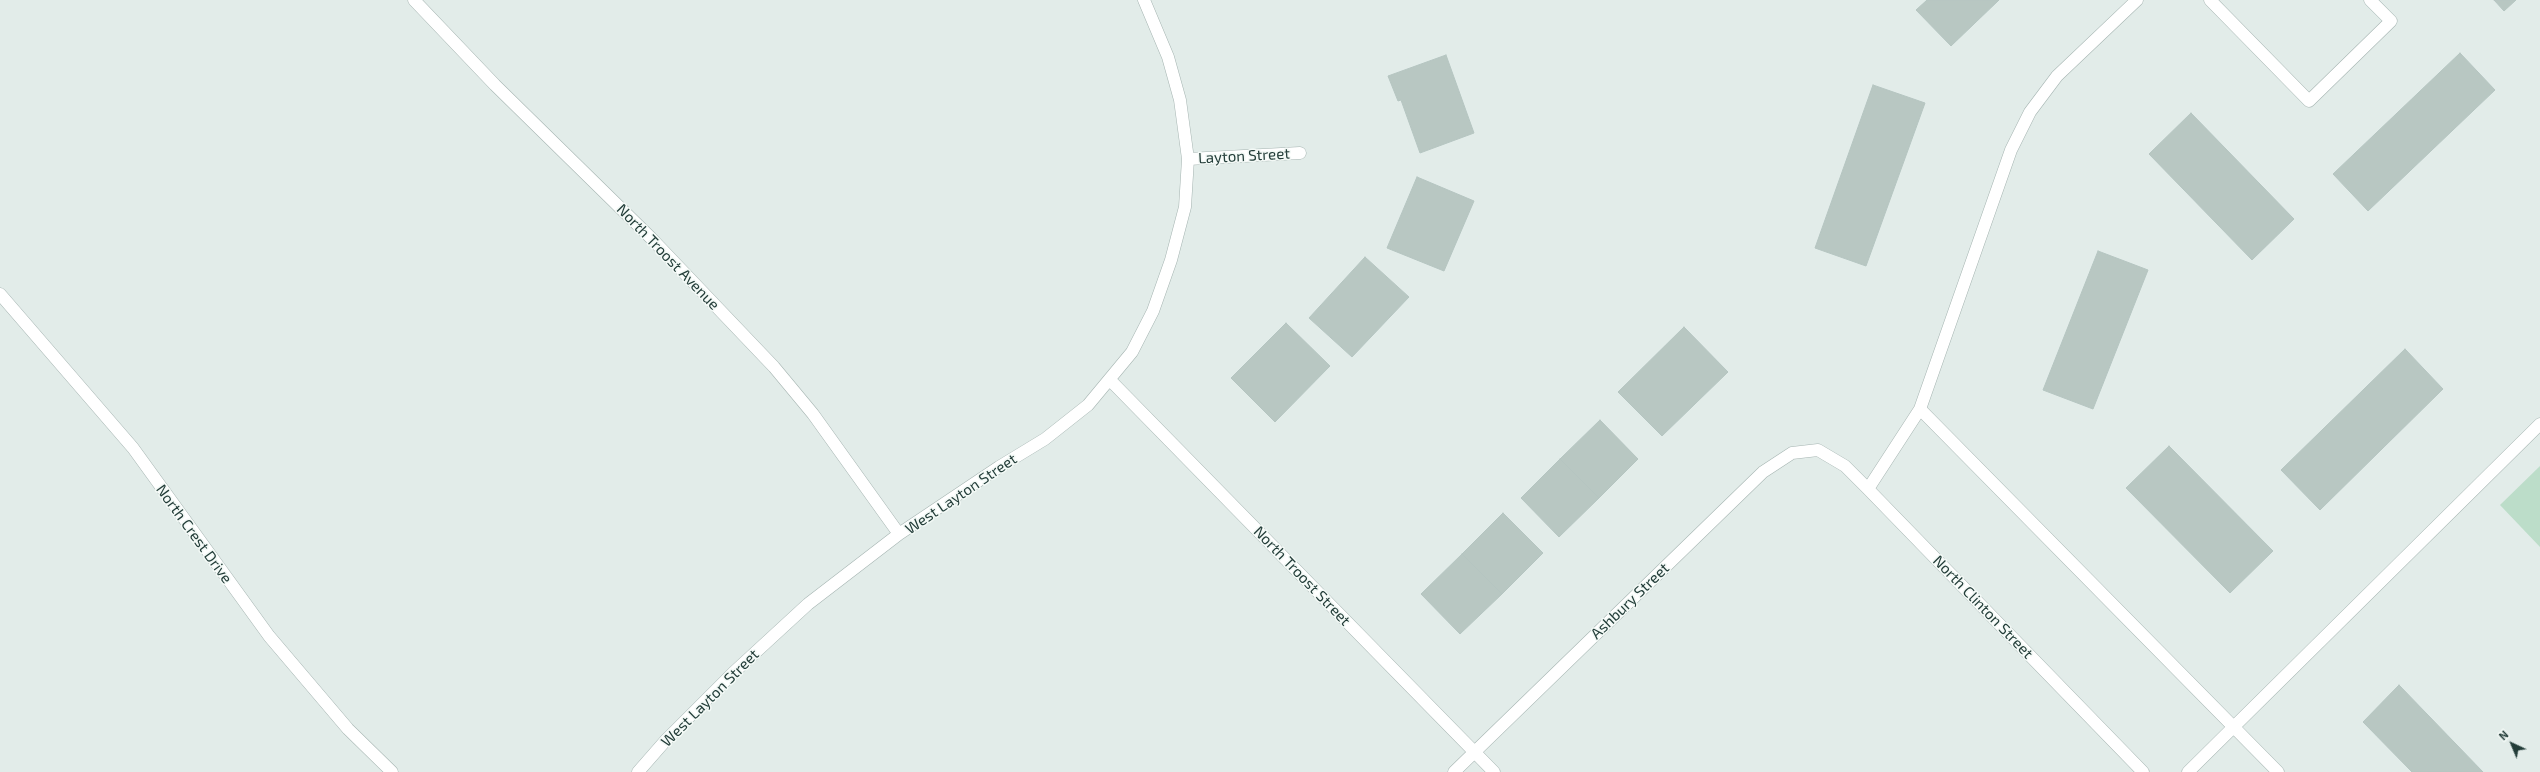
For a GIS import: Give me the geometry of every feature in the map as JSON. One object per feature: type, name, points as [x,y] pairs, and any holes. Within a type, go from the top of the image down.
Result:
[{"type":"street","name":"North Troost Avenue","points":[[414,0],[495,85],[651,238],[774,367],[813,414],[899,534]]},
{"type":"street","points":[[1144,0],[1168,57],[1178,93],[1188,159]]},
{"type":"street","points":[[1868,489],[1920,409],[2011,150],[2030,112],[2057,76],[2137,0]]},
{"type":"street","points":[[2210,0],[2308,101],[2390,21],[2370,0]]},
{"type":"street","name":"Layton Street","points":[[1188,159],[1300,153]]},
{"type":"street","name":"West Layton Street","points":[[638,772],[733,673],[808,604],[899,534],[999,467],[1045,439],[1088,405],[1132,352],[1153,311],[1171,260],[1185,207],[1188,159]]},
{"type":"street","name":"North Crest Drive","points":[[0,294],[133,448],[269,636],[348,729],[392,772]]},
{"type":"street","name":"North Troost Street","points":[[1110,380],[1494,772]]},
{"type":"street","points":[[1920,409],[2278,772]]},
{"type":"street","points":[[2188,772],[2540,424]]},
{"type":"street","name":"Ashbury Street","points":[[1454,772],[1763,472],[1792,453],[1818,450]]},
{"type":"street","name":"North Clinton Street","points":[[1818,450],[1845,466],[2143,772]]},
{"type":"green space","points":[[2540,466],[2540,547],[2500,505]]},
{"type":"building","points":[[1927,0],[1999,0],[1951,46],[1916,10]]},
{"type":"building","points":[[2494,0],[2516,0],[2504,11]]},
{"type":"building","points":[[2460,53],[2495,90],[2368,211],[2333,174]]},
{"type":"building","points":[[1446,55],[1474,133],[1420,153],[1401,100],[1398,101],[1388,76]]},
{"type":"building","points":[[1873,85],[1925,103],[1866,266],[1815,248]]},
{"type":"building","points":[[2191,113],[2294,219],[2252,260],[2149,154]]},
{"type":"building","points":[[1417,177],[1474,201],[1444,271],[1387,248]]},
{"type":"building","points":[[2098,251],[2148,270],[2093,409],[2043,390]]},
{"type":"building","points":[[1365,257],[1409,297],[1352,357],[1309,318]]},
{"type":"building","points":[[1286,323],[1330,366],[1275,422],[1231,378]]},
{"type":"building","points":[[1684,327],[1728,372],[1662,436],[1618,392]]},
{"type":"building","points":[[2405,349],[2443,389],[2320,510],[2281,470]]},
{"type":"building","points":[[1600,420],[1638,459],[1599,498],[1560,459]]},
{"type":"building","points":[[2169,446],[2273,551],[2230,593],[2126,488]]},
{"type":"building","points":[[1560,459],[1599,498],[1559,537],[1521,498]]},
{"type":"building","points":[[1503,513],[1543,553],[1502,594],[1462,554]]},
{"type":"building","points":[[1462,554],[1502,594],[1460,634],[1421,594]]},
{"type":"building","points":[[2399,685],[2483,772],[2412,772],[2363,722]]}]
